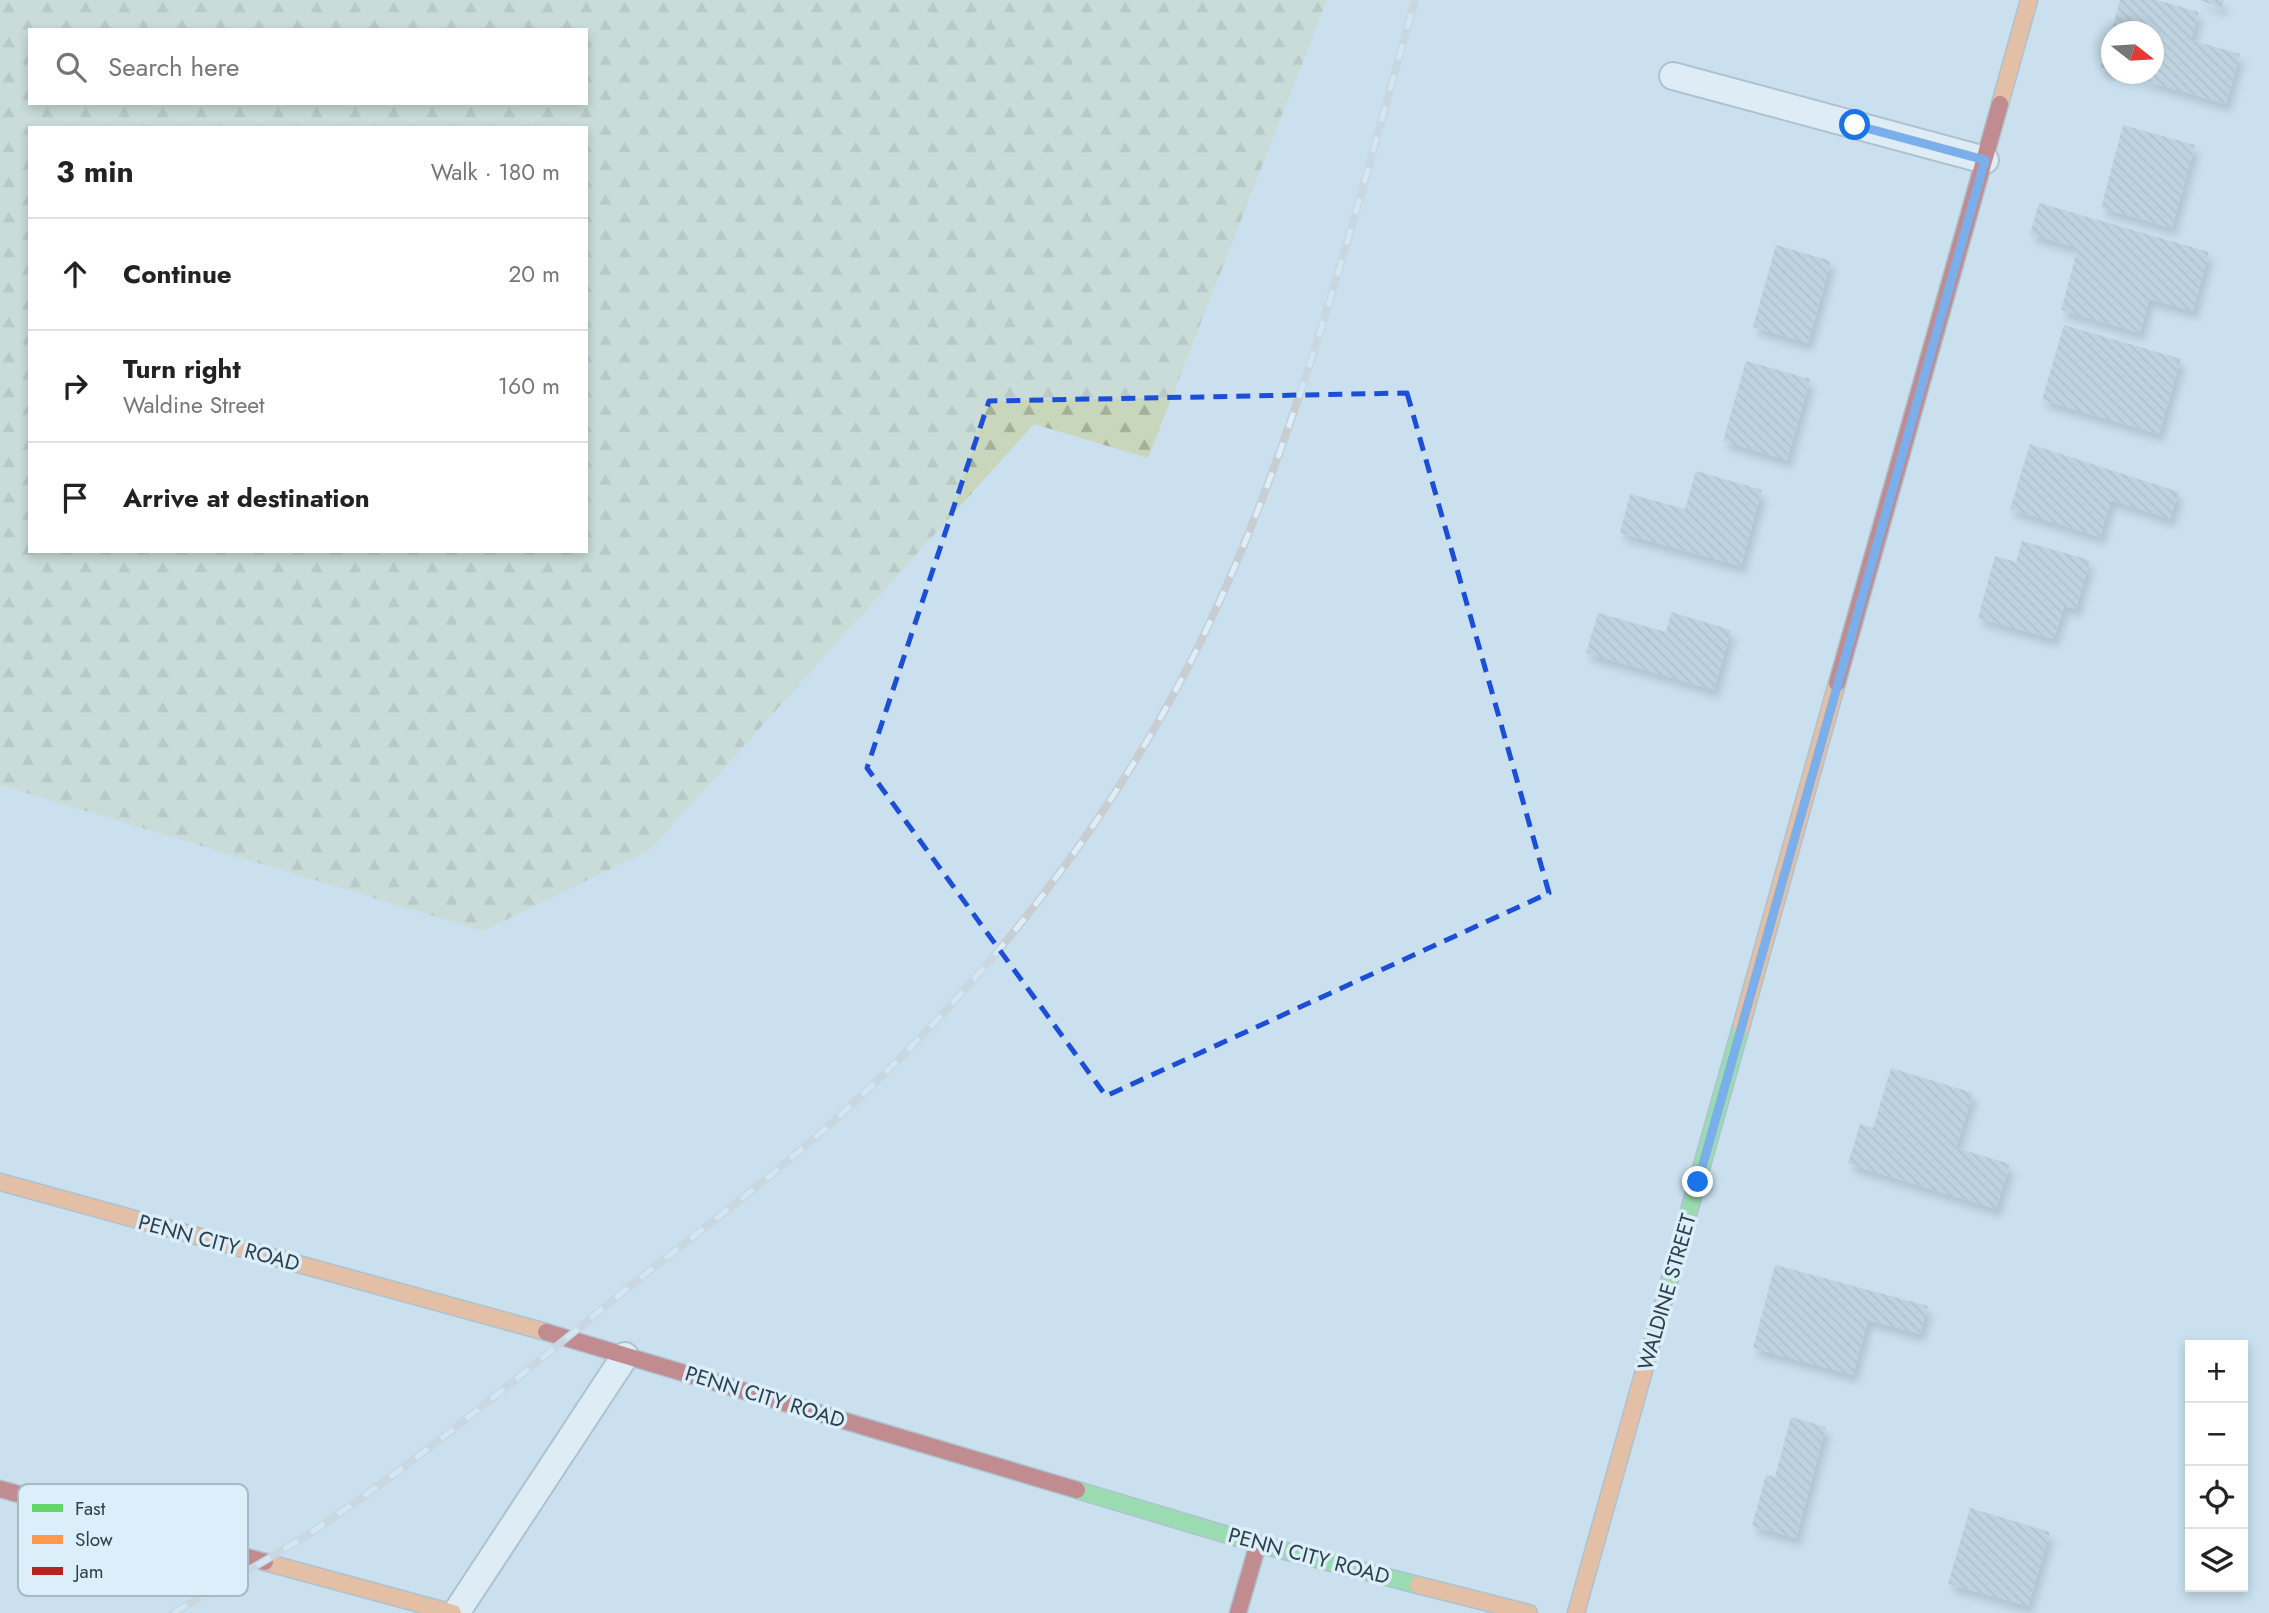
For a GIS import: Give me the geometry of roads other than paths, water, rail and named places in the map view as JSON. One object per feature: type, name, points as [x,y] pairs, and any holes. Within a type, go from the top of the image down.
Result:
[{"type":"street","name":"WALDINE STREET","points":[[1576,1613],[2029,0]]},
{"type":"street","name":"PENN CITY ROAD","points":[[0,1182],[625,1356],[1258,1544],[1529,1613]]},
{"type":"street","points":[[0,1489],[18,1494]]},
{"type":"street","points":[[1238,1613],[1258,1544]]},
{"type":"street","points":[[248,1557],[455,1613]]},
{"type":"lane","points":[[1673,76],[1985,160]]},
{"type":"lane","points":[[455,1613],[625,1356]]},
{"type":"railway","points":[[248,1571],[301,1539],[399,1471],[785,1163],[890,1068],[993,957],[1040,899],[1085,838],[1165,710],[1200,643],[1235,566],[1267,487],[1322,326],[1415,0]]},
{"type":"railway","points":[[173,1613],[203,1596]]}]
